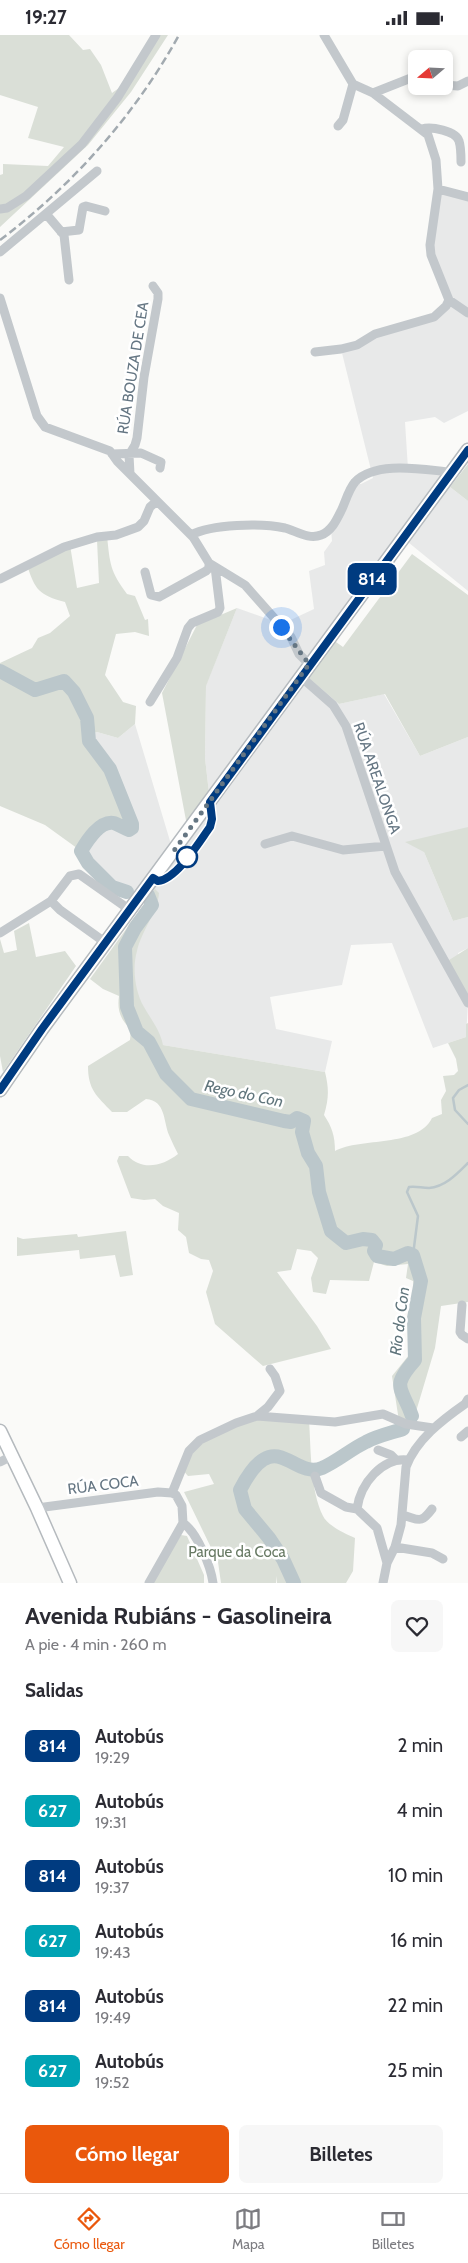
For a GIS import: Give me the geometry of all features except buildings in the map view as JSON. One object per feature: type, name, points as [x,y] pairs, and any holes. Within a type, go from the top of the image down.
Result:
[{"type":"main road","points":[[0,1090],[19,1060],[468,450]]},
{"type":"main road","points":[[0,1431],[70,1583]]},
{"type":"street","points":[[0,209],[26,197],[82,143],[118,97],[156,35]]},
{"type":"street","points":[[324,35],[353,84],[373,93],[428,135],[436,160],[438,189],[430,245],[432,259],[449,300],[468,313]]},
{"type":"street","points":[[373,93],[408,79]]},
{"type":"street","points":[[453,86],[458,86],[468,81]]},
{"type":"street","points":[[338,126],[343,120],[353,84]]},
{"type":"street","points":[[422,129],[428,127],[456,136],[459,140],[461,162]]},
{"type":"street","points":[[0,252],[47,215],[97,171]]},
{"type":"street","points":[[438,189],[468,197]]},
{"type":"street","points":[[61,232],[79,230],[83,207],[86,206],[105,211]]},
{"type":"street","points":[[47,215],[61,232],[66,245],[69,280]]},
{"type":"street","name":"RÚA BOUZA DE CEA","points":[[130,474],[129,455],[137,438],[144,377],[158,299],[158,293],[153,286]]},
{"type":"street","name":"RÚA BOUZA DE CEA","points":[[0,298],[37,416],[45,427],[110,451],[130,474],[191,535],[212,565],[245,585],[291,637],[300,654],[309,664]]},
{"type":"street","points":[[315,352],[349,347],[375,334],[434,317],[446,307],[449,300]]},
{"type":"street","name":"RÚA BOUZA DE CEA","points":[[112,454],[129,455],[141,453],[161,462],[160,468]]},
{"type":"street","points":[[191,535],[198,531],[216,528],[249,526],[284,528],[314,537],[331,529],[356,480],[399,467],[451,472]]},
{"type":"street","points":[[0,579],[64,547],[97,537],[116,535],[138,527],[144,521],[150,507],[157,501]]},
{"type":"street","points":[[145,572],[151,595],[159,597],[206,571],[212,565]]},
{"type":"street","points":[[150,702],[177,658],[188,628],[192,623],[218,612],[220,608],[212,565]]},
{"type":"street","name":"RÚA AREALONGA","points":[[300,676],[333,705],[346,726],[395,872],[468,1003]]},
{"type":"street","name":"RÚA AREALONGA","points":[[265,844],[292,836],[343,850],[386,846]]},
{"type":"street","points":[[0,933],[51,901],[70,876],[79,874],[130,910]]},
{"type":"street","points":[[51,901],[60,910],[106,943]]},
{"type":"street","points":[[462,1305],[460,1332],[468,1339]]},
{"type":"street","points":[[257,1417],[275,1401],[280,1391],[276,1376],[270,1369]]},
{"type":"street","points":[[383,1583],[387,1563],[396,1547],[402,1515],[408,1460],[433,1428],[468,1401]]},
{"type":"street","points":[[213,1583],[211,1573],[196,1538],[184,1523],[182,1506],[176,1495],[172,1493],[189,1451],[200,1440],[236,1423],[257,1417],[335,1422],[383,1414],[406,1424],[433,1428]]},
{"type":"street","points":[[378,1450],[391,1455],[395,1459]]},
{"type":"street","points":[[0,1462],[12,1456]]},
{"type":"street","points":[[357,1509],[367,1485],[378,1469],[395,1459],[408,1460]]},
{"type":"street","points":[[315,1476],[321,1493],[346,1507],[357,1509],[377,1528],[387,1563]]},
{"type":"street","name":"RÚA COCA","points":[[37,1508],[158,1492],[172,1493]]},
{"type":"street","points":[[402,1515],[420,1521],[425,1519],[432,1509]]},
{"type":"street","points":[[149,1583],[184,1523]]},
{"type":"street","points":[[396,1547],[432,1553],[442,1559]]},
{"type":"shaded area","points":[[438,189],[468,197],[468,411],[444,423],[435,417],[405,422],[408,469],[443,474],[450,487],[468,501],[468,591],[403,538],[301,671],[339,704],[384,694],[420,756],[468,737],[468,827],[424,852],[453,921],[468,917],[468,948],[458,953],[468,1003],[466,1037],[433,1048],[392,943],[351,945],[342,985],[270,997],[276,1029],[332,1041],[325,1072],[163,1045],[127,1007],[125,956],[151,905],[148,895],[112,887],[88,863],[81,851],[88,838],[106,823],[113,823],[129,830],[132,827],[110,769],[89,741],[88,735],[97,732],[118,738],[135,724],[173,851],[210,802],[205,758],[206,685],[237,608],[282,624],[314,609],[309,571],[325,565],[324,552],[332,541],[331,529],[354,484],[361,484],[373,478],[341,349],[434,317],[449,300],[430,245]]},
{"type":"green space","points":[[0,35],[69,35],[83,50],[90,49],[101,65],[112,93],[119,88],[152,35],[168,35],[131,92],[88,145],[0,227],[0,175],[3,174],[3,164],[48,166],[64,147],[28,138],[38,107],[0,95]]},
{"type":"green space","points":[[468,464],[468,501],[450,487]]},
{"type":"green space","points":[[107,536],[110,561],[114,573],[127,594],[135,596],[145,620],[148,619],[149,636],[135,632],[116,634],[105,675],[123,702],[136,706],[135,724],[118,738],[97,732],[88,735],[92,746],[110,769],[132,824],[129,830],[114,823],[104,825],[94,832],[81,851],[45,825],[0,806],[0,663],[32,648],[38,638],[50,633],[70,616],[65,602],[49,597],[39,590],[27,565],[70,545],[77,588],[99,583],[97,540]]},
{"type":"green space","points":[[412,554],[468,595],[468,737],[420,756],[385,694],[339,704],[303,673],[329,637],[343,647]]},
{"type":"green space","points":[[237,608],[206,686],[205,758],[210,802],[188,831],[162,693],[197,625]]},
{"type":"green space","points":[[468,827],[468,917],[453,921],[424,852],[405,842]]},
{"type":"green space","points":[[155,889],[159,893],[158,900],[139,944],[135,958],[135,972],[141,1001],[158,1030],[163,1045],[325,1072],[328,1093],[324,1115],[332,1132],[335,1151],[359,1144],[388,1141],[414,1134],[425,1127],[432,1118],[442,1114],[441,1100],[446,1091],[443,1076],[454,1075],[458,1071],[456,1059],[448,1043],[466,1037],[466,1024],[468,1023],[468,1302],[441,1306],[435,1348],[412,1425],[399,1421],[392,1376],[409,1355],[410,1316],[414,1291],[413,1281],[406,1278],[408,1264],[387,1266],[374,1262],[369,1281],[330,1280],[326,1294],[313,1292],[311,1278],[318,1258],[311,1251],[297,1249],[291,1270],[277,1272],[317,1326],[331,1349],[263,1366],[215,1324],[206,1292],[213,1271],[209,1260],[201,1259],[189,1253],[186,1237],[178,1230],[179,1213],[163,1206],[155,1199],[131,1198],[117,1161],[119,1156],[128,1156],[140,1164],[153,1165],[166,1161],[178,1154],[169,1135],[163,1112],[157,1103],[146,1099],[127,1112],[112,1112],[94,1092],[88,1074],[88,1066],[130,1040],[131,1029],[124,1022],[120,1014],[119,996],[103,989],[90,979]]},
{"type":"green space","points":[[29,923],[36,957],[65,951],[76,966],[3,1072],[0,1056],[0,939],[4,953],[17,950],[14,931]]},
{"type":"green space","points":[[468,948],[468,1003],[446,962]]},
{"type":"green space","points":[[126,1231],[133,1275],[120,1277],[115,1255],[80,1259],[79,1250],[17,1256],[17,1237],[23,1239],[77,1234],[78,1237]]},
{"type":"green space","name":"Parque da Coca","points":[[257,1416],[309,1420],[313,1482],[319,1506],[325,1520],[355,1538],[353,1571],[346,1583],[277,1583],[277,1576],[276,1583],[221,1583],[218,1562],[184,1492],[214,1484],[209,1474],[188,1476],[181,1468],[200,1440]]},
{"type":"green space","points":[[181,1535],[187,1536],[204,1575],[204,1583],[152,1583]]},
{"type":"waterway","name":"Rego do Con","points":[[0,671],[35,690],[64,681],[74,692],[87,718],[89,741],[110,769],[132,824],[132,828],[129,830],[114,823],[104,825],[94,832],[81,851],[88,863],[112,887],[127,892]]},
{"type":"waterway","name":"Rego do Con","points":[[148,895],[152,905],[135,928],[125,947],[127,1007],[137,1032],[149,1042],[166,1074],[191,1099],[284,1121],[291,1122],[297,1118],[304,1121],[302,1132],[308,1153],[316,1166],[319,1192],[331,1231],[346,1243],[363,1239],[372,1240],[376,1245],[374,1251],[377,1256],[394,1259],[408,1253],[413,1255],[421,1281],[414,1318],[415,1360],[407,1369],[400,1382],[400,1388],[412,1416]]},
{"type":"waterway","points":[[468,1085],[459,1090],[453,1098],[455,1110],[468,1124]]},
{"type":"waterway","points":[[413,1255],[418,1216],[407,1192],[409,1187],[429,1188],[440,1185],[468,1163]]},
{"type":"waterway","name":"Río do Con","points":[[294,1583],[283,1559],[269,1538],[245,1509],[240,1490],[252,1470],[263,1460],[273,1456],[283,1458],[311,1470],[322,1468],[370,1440],[403,1429]]},
{"type":"railway","points":[[0,240],[53,196],[100,147],[143,93],[179,35]]},
{"type":"bus line","name":"814","points":[[0,1090],[13,1068],[153,878],[158,881],[165,880],[175,872],[210,827],[212,819],[210,802],[300,676],[468,450]]},
{"type":"route","points":[[187,857],[173,852],[309,664],[300,654],[291,637],[281,627]]}]
